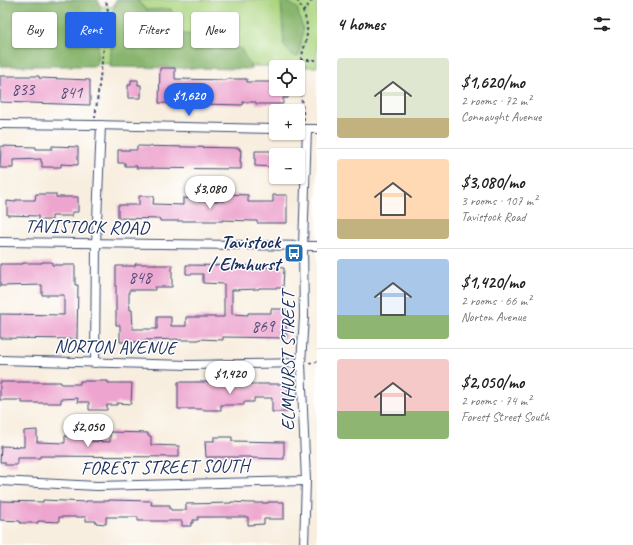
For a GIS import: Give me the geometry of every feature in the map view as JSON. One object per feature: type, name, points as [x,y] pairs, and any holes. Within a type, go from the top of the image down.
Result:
[{"type":"street","points":[[0,124],[269,128]]},
{"type":"street","points":[[95,363],[97,125]]},
{"type":"street","points":[[305,129],[317,129]]},
{"type":"street","name":"ELMHURST STREET","points":[[303,140],[304,317],[301,363],[306,481],[304,545]]},
{"type":"street","name":"TAVISTOCK ROAD","points":[[0,242],[317,246]]},
{"type":"street","name":"NORTON AVENUE","points":[[0,360],[190,365],[301,363]]},
{"type":"street","name":"FOREST STREET SOUTH","points":[[0,481],[97,486],[306,481]]},
{"type":"path","points":[[97,125],[108,11],[106,0]]},
{"type":"path","points":[[297,0],[306,19],[308,33],[301,60]]},
{"type":"path","points":[[303,12],[312,0]]},
{"type":"path","points":[[305,60],[317,60]]},
{"type":"green space","points":[[0,0],[98,0],[100,6],[113,7],[116,0],[317,0],[317,67],[305,67],[305,60],[269,60],[269,66],[0,62]]},
{"type":"green space","points":[[0,0],[98,0],[100,12],[65,12],[65,48],[98,48],[97,66],[0,66]]},
{"type":"green space","points":[[116,0],[139,0],[146,10],[171,9],[172,12],[124,12],[124,48],[183,48],[183,34],[191,35],[191,48],[241,49],[252,69],[110,67],[111,48],[116,48],[116,12],[114,12]]},
{"type":"green space","points":[[281,0],[284,0],[297,8],[303,30],[299,56],[294,57],[284,46]]},
{"type":"building","points":[[160,68],[175,68],[175,79],[247,79],[247,82],[269,82],[269,96],[288,96],[288,98],[283,98],[283,104],[256,104],[256,102],[243,102],[243,105],[159,103]]},
{"type":"building","points":[[0,76],[39,76],[39,78],[90,80],[90,105],[0,102]]},
{"type":"building","points":[[131,80],[138,80],[138,85],[141,85],[141,98],[128,98],[128,85],[131,85]]},
{"type":"building","points":[[1,146],[36,147],[36,149],[52,149],[52,146],[78,147],[78,165],[61,164],[61,167],[42,167],[41,159],[13,160],[13,168],[0,168]]},
{"type":"building","points":[[137,146],[240,148],[241,169],[136,168],[137,166],[125,166],[125,163],[118,163],[118,150],[137,150]]},
{"type":"building","points":[[255,151],[269,151],[269,167],[255,166]]},
{"type":"building","points":[[36,194],[56,194],[56,197],[78,197],[78,212],[72,212],[72,216],[52,216],[52,220],[38,220],[38,216],[7,215],[7,201],[15,202],[15,200],[35,200]]},
{"type":"building","points":[[225,194],[248,195],[248,202],[273,202],[273,195],[287,195],[287,223],[257,223],[257,221],[223,220],[160,221],[160,219],[118,218],[118,205],[139,205],[139,196],[154,196],[153,204],[183,205],[183,198],[198,199],[198,201],[225,201]]},
{"type":"building","points":[[52,262],[52,265],[75,265],[75,285],[78,285],[77,339],[0,338],[0,314],[64,315],[64,295],[42,295],[42,285],[0,286],[0,264]]},
{"type":"building","points":[[135,264],[172,265],[172,287],[155,287],[155,290],[129,290],[129,306],[130,310],[132,310],[133,329],[157,329],[157,317],[171,317],[171,326],[186,326],[186,317],[224,317],[224,284],[203,283],[203,274],[186,274],[186,265],[265,266],[284,268],[283,288],[232,290],[232,314],[248,315],[248,313],[271,313],[271,309],[286,309],[286,338],[223,337],[223,340],[178,339],[146,340],[146,342],[120,342],[120,325],[116,325],[116,266],[135,266]]},
{"type":"building","points":[[80,381],[132,383],[131,404],[117,403],[117,405],[107,405],[107,410],[89,410],[89,402],[77,402],[78,398],[61,399],[61,403],[22,403],[22,400],[0,400],[0,382],[61,382],[61,384],[80,384]]},
{"type":"building","points":[[178,382],[288,384],[288,412],[272,412],[272,398],[254,398],[254,402],[244,402],[244,405],[221,405],[221,410],[178,409]]},
{"type":"building","points":[[37,430],[37,442],[65,443],[65,436],[85,436],[85,441],[110,442],[110,432],[148,433],[148,436],[151,436],[151,445],[179,446],[179,457],[40,456],[40,458],[17,458],[17,465],[5,465],[5,462],[0,462],[1,446],[24,447],[24,431]]},
{"type":"building","points":[[214,437],[232,437],[232,441],[284,442],[284,459],[206,457],[205,441],[214,441]]},
{"type":"building","points":[[43,500],[86,502],[109,500],[152,501],[151,505],[170,505],[171,510],[186,510],[186,504],[284,502],[284,519],[264,519],[264,524],[248,525],[248,517],[198,517],[198,520],[193,520],[191,526],[182,526],[182,521],[138,521],[138,517],[106,517],[106,524],[96,523],[96,521],[86,521],[86,517],[59,517],[59,522],[38,521],[38,523],[20,523],[20,521],[0,520],[0,501],[43,502]]},
{"type":"place","name":"Tavistock / Elmhurst","points":[[294,253]]}]
